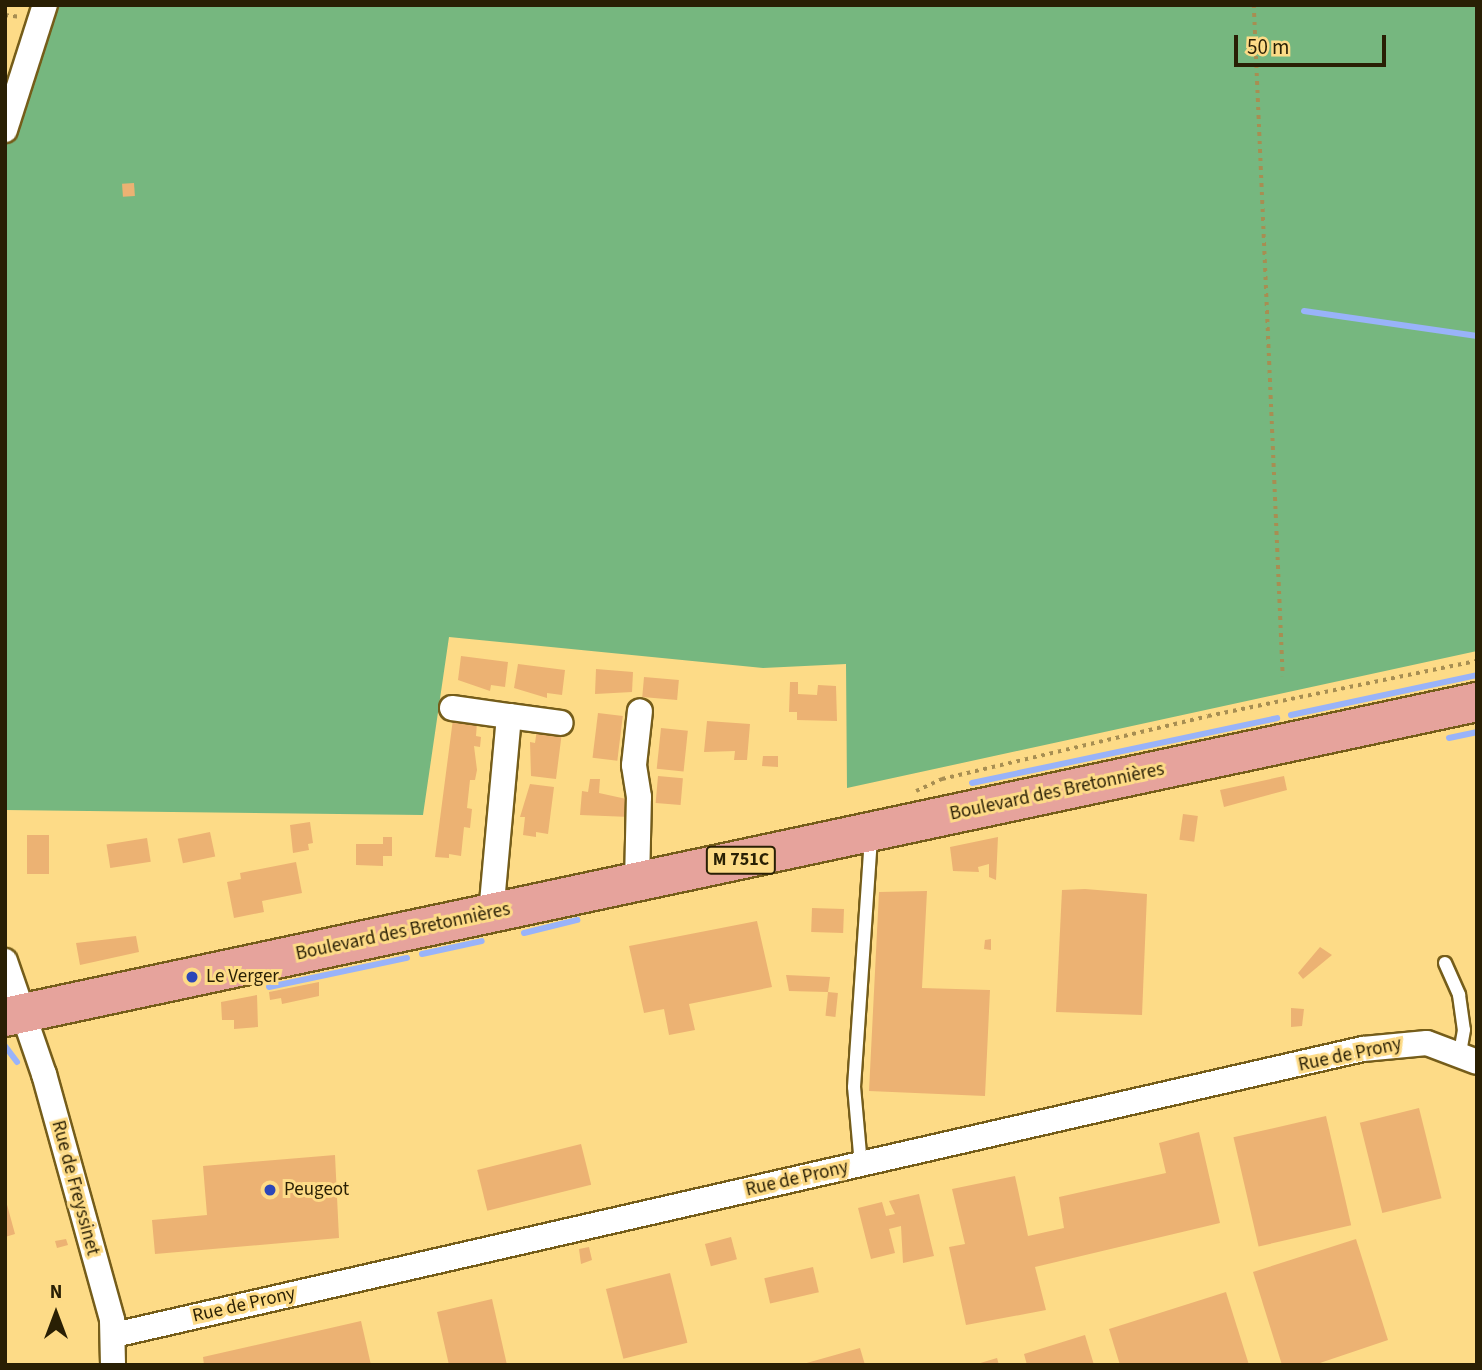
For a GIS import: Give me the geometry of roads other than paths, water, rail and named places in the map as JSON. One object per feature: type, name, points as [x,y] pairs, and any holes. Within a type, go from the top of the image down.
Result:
[{"type":"main road","name":"Boulevard des Bretonnières","points":[[15,1015],[1477,702]]},
{"type":"street","points":[[5,130],[44,8]]},
{"type":"street","points":[[452,708],[561,723]]},
{"type":"street","points":[[637,883],[639,797],[634,765],[640,711]]},
{"type":"street","points":[[491,913],[509,716]]},
{"type":"street","name":"Rue de Freyssinet","points":[[5,961],[15,1015],[114,1335],[113,1365]]},
{"type":"street","name":"Rue de Prony","points":[[114,1335],[1363,1049],[1410,1042],[1468,1057]]},
{"type":"lane","points":[[861,1165],[853,1087],[871,831]]},
{"type":"lane","points":[[1445,963],[1459,995],[1468,1057]]},
{"type":"waterway","points":[[1304,311],[1477,336]]},
{"type":"waterway","points":[[1291,715],[1477,675]]},
{"type":"waterway","points":[[972,783],[1277,718]]},
{"type":"waterway","points":[[1449,738],[1477,732]]},
{"type":"waterway","points":[[524,933],[577,920]]},
{"type":"waterway","points":[[422,954],[482,941]]},
{"type":"waterway","points":[[269,987],[407,958]]},
{"type":"waterway","points":[[5,1046],[17,1062]]},
{"type":"place","name":"Le Verger","points":[[192,977]]},
{"type":"place","name":"Peugeot","points":[[270,1190]]}]
